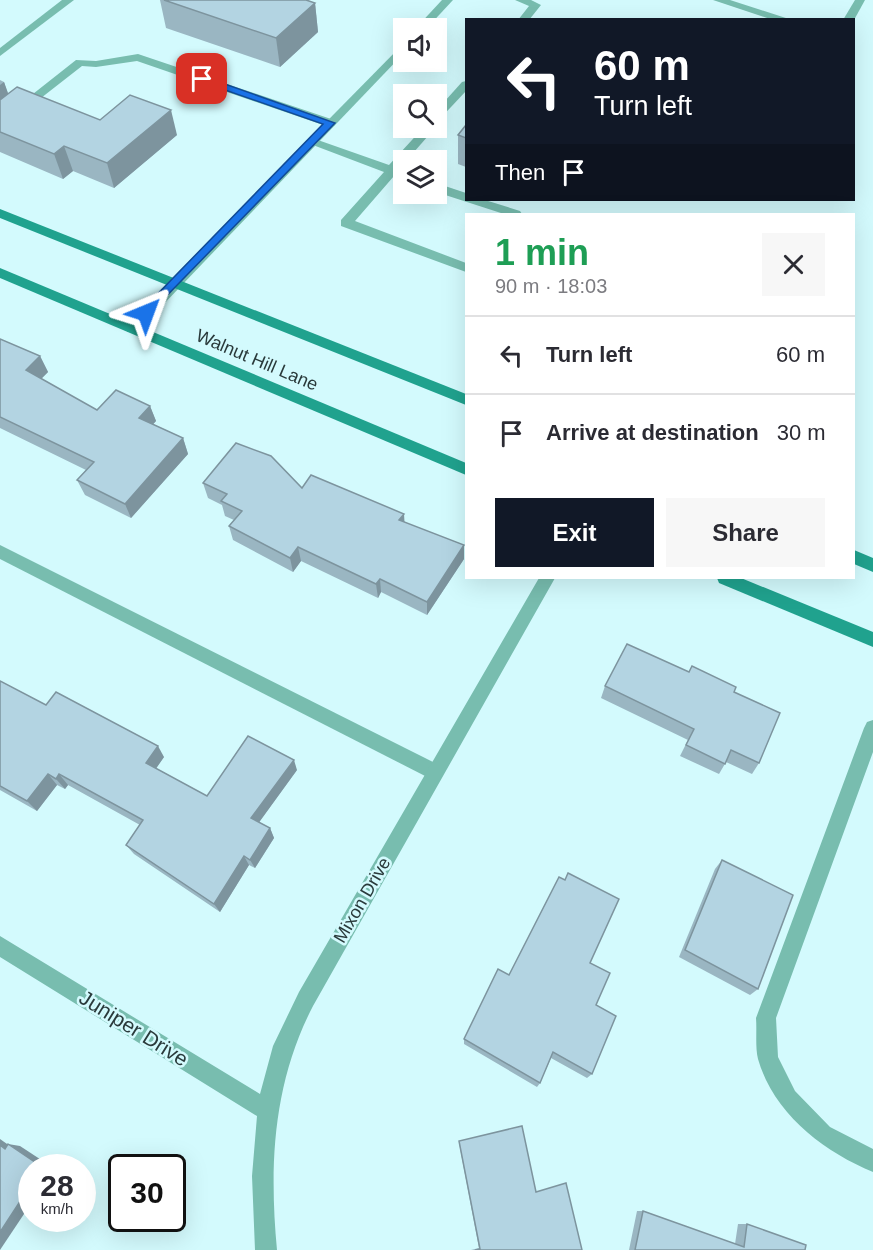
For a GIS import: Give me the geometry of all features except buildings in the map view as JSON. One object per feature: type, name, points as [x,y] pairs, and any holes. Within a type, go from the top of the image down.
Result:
[{"type":"main road","points":[[0,213],[465,400]]},
{"type":"main road","name":"Walnut Hill Lane","points":[[0,273],[465,469]]},
{"type":"main road","points":[[855,557],[873,564]]},
{"type":"main road","points":[[727,579],[873,640]]},
{"type":"street","points":[[0,53],[69,0]]},
{"type":"street","points":[[431,18],[448,0]]},
{"type":"street","points":[[520,0],[536,5],[525,18]]},
{"type":"street","points":[[718,0],[781,18]]},
{"type":"street","points":[[849,18],[860,0]]},
{"type":"street","points":[[0,126],[80,62],[96,64],[138,57],[330,123]]},
{"type":"street","points":[[132,328],[393,57]]},
{"type":"street","points":[[447,106],[465,85]]},
{"type":"street","points":[[311,142],[393,172]]},
{"type":"street","points":[[393,177],[346,223],[465,268]]},
{"type":"street","points":[[447,191],[465,197]]},
{"type":"street","points":[[476,201],[513,213]]},
{"type":"street","points":[[0,552],[435,772]]},
{"type":"street","name":"Mixon Drive","points":[[266,1250],[264,1172],[267,1110],[281,1052],[306,999],[546,579]]},
{"type":"street","points":[[873,728],[766,1018],[768,1058],[788,1098],[823,1134],[873,1161]]},
{"type":"street","name":"Juniper Drive","points":[[0,946],[267,1110]]},
{"type":"route","points":[[146,313],[330,123],[202,79]]}]
